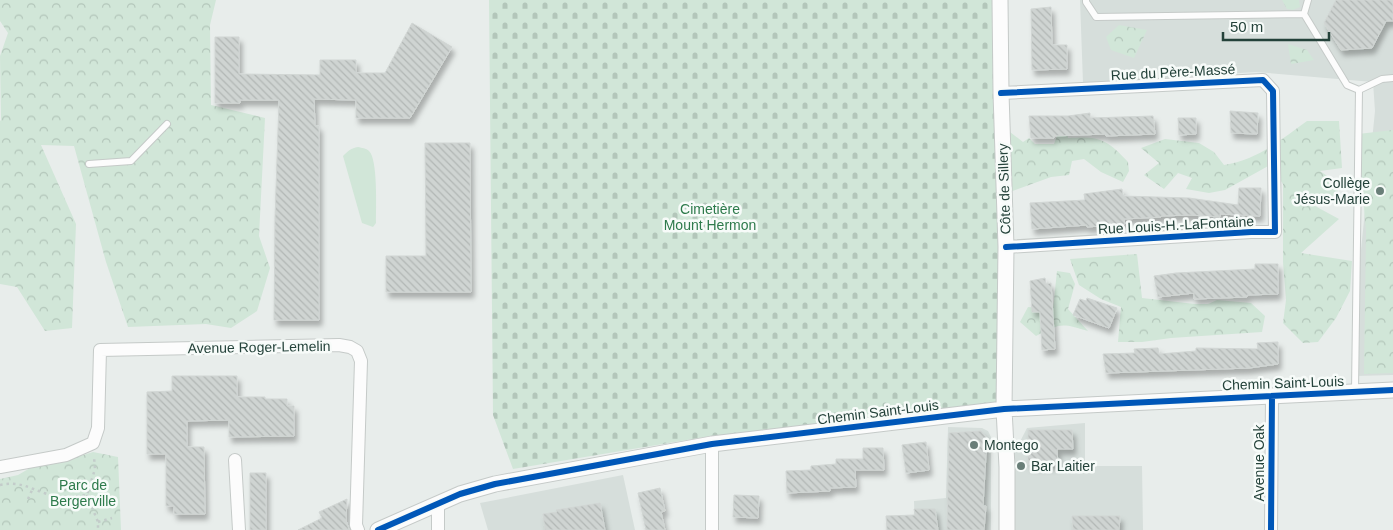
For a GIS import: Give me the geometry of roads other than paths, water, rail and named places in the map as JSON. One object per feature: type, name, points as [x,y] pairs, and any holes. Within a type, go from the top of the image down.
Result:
[{"type":"street","name":"Côte de Sillery","points":[[1000,0],[1006,247],[1004,409],[1007,467],[1007,530]]},
{"type":"street","name":"Rue du Père-Massé","points":[[1001,93],[1263,80],[1273,91],[1275,160]]},
{"type":"street","name":"Rue Louis-H.-LaFontaine","points":[[1006,247],[1275,232],[1275,160]]},
{"type":"street","name":"Avenue Roger-Lemelin","points":[[0,467],[66,455],[93,443],[98,428],[100,350],[339,345],[350,347],[357,351],[361,361],[356,525],[358,530]]},
{"type":"street","name":"Chemin Saint-Louis","points":[[378,530],[460,494],[495,484],[712,444],[1004,409],[1393,390]]},
{"type":"street","name":"Avenue Oak","points":[[1271,530],[1272,396]]},
{"type":"street","points":[[712,444],[712,530]]},
{"type":"street","points":[[235,460],[240,530]]},
{"type":"street","points":[[438,504],[438,530]]},
{"type":"lane","points":[[1086,0],[1096,16],[1304,14]]},
{"type":"lane","points":[[1308,0],[1304,14],[1347,85],[1359,90],[1382,79],[1393,78]]},
{"type":"lane","points":[[1355,393],[1359,90]]},
{"type":"lane","points":[[89,164],[131,161],[167,124]]},
{"type":"place","name":"Collège Jésus-Marie","points":[[1380,191]]},
{"type":"place","name":"Montego","points":[[974,445]]},
{"type":"place","name":"Bar Laitier","points":[[1021,466]]},
{"type":"park label","name":"Cimetière Mount Hermon","points":[[710,217]]},
{"type":"park label","name":"Parc de Bergerville","points":[[83,494]]}]
